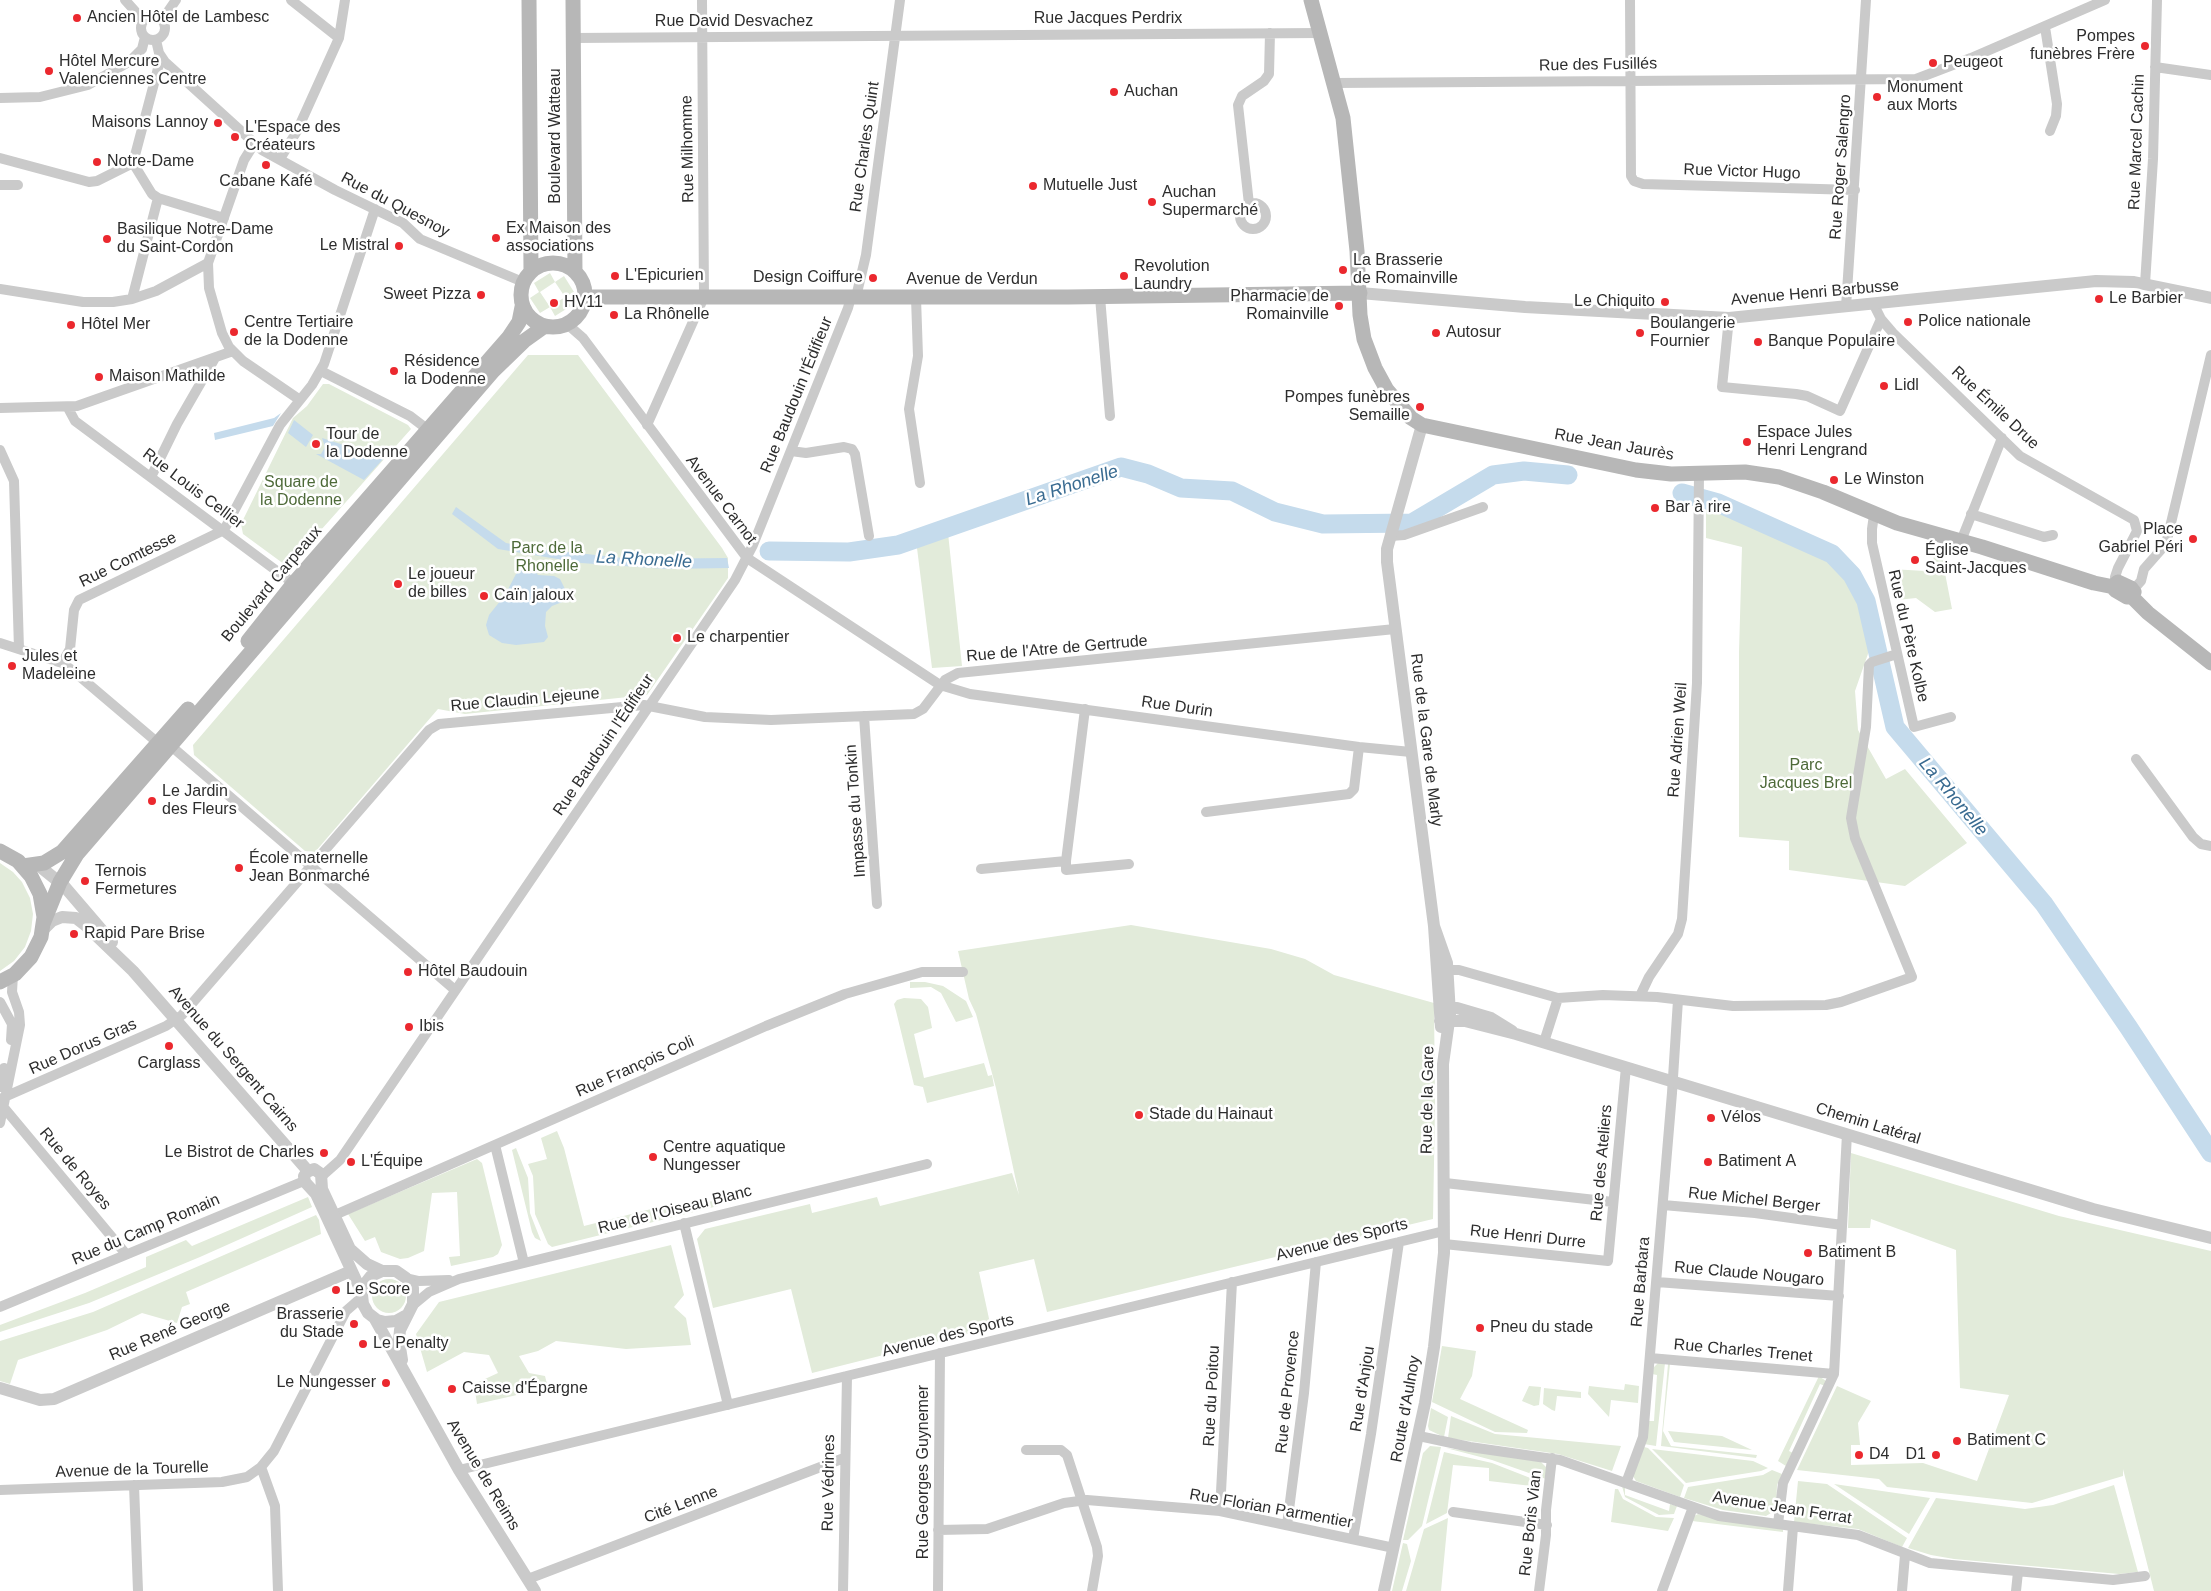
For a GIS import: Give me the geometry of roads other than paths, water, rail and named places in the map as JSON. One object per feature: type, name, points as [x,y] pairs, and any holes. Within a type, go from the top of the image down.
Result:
[{"type":"main road","name":"Boulevard Watteau","points":[[527,277],[529,0]]},
{"type":"main road","name":"Boulevard Watteau","points":[[573,0],[575,272]]},
{"type":"main road","points":[[1310,0],[1335,83],[1346,135],[1363,331],[1375,368],[1398,404],[1411,418],[1422,425]]},
{"type":"main road","points":[[553,263],[565,266],[575,272],[583,284],[585,297],[579,313],[567,324],[556,327],[545,326],[530,318],[522,307],[520,296],[527,277],[542,265],[553,263]]},
{"type":"main road","name":"Avenue de Verdun","points":[[585,297],[916,298],[1360,293]]},
{"type":"main road","name":"Boulevard Carpeaux","points":[[299,587],[428,429],[513,331],[519,322],[522,307]]},
{"type":"main road","name":"Boulevard Carpeaux","points":[[4,980],[31,957],[60,882],[77,854],[253,634],[299,587],[493,371],[524,341],[545,326]]},
{"type":"main road","name":"Rue Jean Jaurès","points":[[1422,425],[1636,470],[1671,474],[1745,472],[1780,477],[1823,492],[1904,526],[1961,541],[2094,583],[2115,585],[2126,597],[2132,593],[2148,613],[2211,663]]},
{"type":"main road","name":"Boulevard Carpeaux","points":[[23,866],[38,865],[62,852],[165,745]]},
{"type":"main road","points":[[0,851],[23,866],[31,876],[39,891],[43,907],[43,927]]},
{"type":"street","points":[[125,0],[143,20]]},
{"type":"street","points":[[144,37],[156,40],[162,36],[164,32],[162,20],[176,0]]},
{"type":"street","points":[[290,0],[339,38]]},
{"type":"street","points":[[280,159],[297,131],[339,38],[345,0]]},
{"type":"street","name":"Rue Milhomme","points":[[702,0],[704,297]]},
{"type":"street","name":"Rue Charles Quint","points":[[853,297],[866,255],[900,0]]},
{"type":"street","points":[[1630,0],[1631,80]]},
{"type":"street","points":[[1862,78],[1866,0]]},
{"type":"street","name":"Rue Roger Salengro","points":[[1846,308],[1862,78],[1922,78],[2105,0]]},
{"type":"street","name":"Rue Marcel Cachin","points":[[2144,284],[2153,159],[2156,0]]},
{"type":"street","points":[[0,98],[40,97],[72,90],[96,81],[123,67],[142,49],[144,37],[140,30],[143,20],[152,16],[162,20]]},
{"type":"street","points":[[2045,27],[2057,104],[2056,116],[2050,131]]},
{"type":"street","points":[[1249,204],[1238,105],[1242,96],[1264,81],[1268,74],[1270,33]]},
{"type":"street","name":"Rue Jacques Perdrix","points":[[896,36],[1320,33]]},
{"type":"street","name":"Rue David Desvachez","points":[[573,38],[896,36]]},
{"type":"street","points":[[0,158],[85,181],[97,181],[132,163],[161,57],[156,40]]},
{"type":"street","name":"Rue du Quesnoy","points":[[161,57],[254,144],[335,190],[403,223],[420,239],[527,277]]},
{"type":"street","points":[[2155,67],[2211,75]]},
{"type":"street","name":"Rue des Fusillés","points":[[1335,83],[1862,78]]},
{"type":"street","name":"Rue Victor Hugo","points":[[1631,80],[1631,176],[1636,183],[1855,190]]},
{"type":"street","points":[[254,144],[244,160],[208,263],[211,294],[222,333],[233,351],[247,364],[300,400]]},
{"type":"street","points":[[132,163],[152,194],[158,198],[224,218]]},
{"type":"street","points":[[0,185],[18,185]]},
{"type":"street","points":[[132,299],[158,198]]},
{"type":"street","points":[[224,530],[280,425],[321,371],[375,209]]},
{"type":"street","points":[[0,289],[90,303],[113,302],[132,299],[156,291],[208,263]]},
{"type":"street","name":"Avenue Henri Barbusse","points":[[1360,293],[1540,308],[1729,318],[1846,308],[2096,281],[2144,284],[2211,298]]},
{"type":"street","points":[[647,425],[704,297]]},
{"type":"street","name":"Rue Baudouin l'Édifieur","points":[[313,1179],[340,1160],[735,580],[747,558],[853,297]]},
{"type":"street","points":[[1100,297],[1110,416]]},
{"type":"street","points":[[916,298],[918,356],[909,409],[920,483]]},
{"type":"street","name":"Rue Émile Drue","points":[[1874,305],[1881,319],[1893,333],[2024,459],[2134,520],[2137,531],[2118,568],[2114,578],[2115,585]]},
{"type":"street","points":[[1729,318],[1722,387],[1800,394],[1840,411],[1881,319]]},
{"type":"street","name":"Avenue Carnot","points":[[567,324],[583,338],[747,558],[940,685]]},
{"type":"street","points":[[0,408],[68,408],[233,351]]},
{"type":"street","points":[[2132,593],[2140,581],[2144,568],[2166,544],[2211,355]]},
{"type":"street","points":[[151,477],[177,424],[215,358]]},
{"type":"street","points":[[321,371],[410,416],[428,429]]},
{"type":"street","name":"Rue Louis Cellier","points":[[68,408],[75,420],[299,587]]},
{"type":"street","name":"Rue de la Gare de Marly","points":[[1422,425],[1398,509],[1387,562],[1434,926],[1445,956],[1442,970]]},
{"type":"street","points":[[1961,541],[2002,438]]},
{"type":"street","points":[[791,451],[806,454],[844,447],[852,449],[855,454],[869,536]]},
{"type":"street","points":[[0,450],[14,481],[19,649]]},
{"type":"street","name":"Rue Adrien Weil","points":[[1640,996],[1678,934],[1682,919],[1697,683],[1700,474]]},
{"type":"street","points":[[1392,534],[1404,535],[1483,507]]},
{"type":"street","points":[[1971,514],[2044,538],[2053,535]]},
{"type":"street","name":"Rue du Père Kolbe","points":[[1874,515],[1872,543],[1892,655],[1914,726],[1951,717]]},
{"type":"street","name":"Rue Comtesse","points":[[62,663],[70,649],[74,610],[79,600],[224,530]]},
{"type":"street","name":"Rue de l'Atre de Gertrude","points":[[650,705],[713,718],[778,720],[918,713],[948,677],[962,673],[1395,630]]},
{"type":"street","points":[[0,643],[62,663],[165,745],[455,990]]},
{"type":"street","points":[[1445,1014],[1442,970],[1459,970],[1558,998],[1603,995],[1640,996],[1733,1006],[1819,1006],[1841,1002],[1912,977],[1851,823],[1857,770],[1866,727],[1869,665],[1872,662],[1892,655]]},
{"type":"street","name":"Rue Durin","points":[[940,685],[960,692],[1359,747],[1411,752]]},
{"type":"street","name":"Rue Claudin Lejeune","points":[[176,1019],[192,1006],[435,725],[650,705]]},
{"type":"street","points":[[1085,709],[1066,870],[1129,864]]},
{"type":"street","name":"Impasse du Tonkin","points":[[864,716],[877,904]]},
{"type":"street","points":[[1206,812],[1349,794],[1354,789],[1359,747]]},
{"type":"street","points":[[2136,759],[2192,837],[2201,844],[2211,846]]},
{"type":"street","points":[[980,869],[1066,861]]},
{"type":"street","name":"Avenue du Sergent Cairns","points":[[38,865],[60,882],[103,931],[133,971],[313,1179]]},
{"type":"street","name":"Avenue du Sergent Cairns","points":[[43,927],[58,917],[76,918],[133,971]]},
{"type":"street","name":"Rue François Coli","points":[[330,1217],[766,1026],[852,991],[922,972],[963,972]]},
{"type":"street","points":[[0,1123],[2,1101],[20,1025],[19,1012],[12,992],[4,980]]},
{"type":"street","points":[[1544,1042],[1558,998]]},
{"type":"street","name":"Rue Barbara","points":[[1626,1483],[1642,1437],[1663,1205],[1678,1000]]},
{"type":"street","points":[[0,1002],[13,1028],[0,1087]]},
{"type":"street","name":"Chemin Latéral","points":[[1445,1014],[1496,1020],[1516,1034],[1673,1082],[2092,1209],[2211,1238]]},
{"type":"street","name":"Rue de la Gare","points":[[1444,1237],[1443,1064],[1445,1014]]},
{"type":"street","name":"Rue Dorus Gras","points":[[2,1101],[166,1026],[176,1019]]},
{"type":"street","name":"Rue des Ateliers","points":[[1608,1260],[1626,1067]]},
{"type":"street","name":"Rue de Royes","points":[[2,1101],[126,1254]]},
{"type":"street","points":[[1778,1524],[1783,1483],[1834,1374],[1847,1134]]},
{"type":"street","points":[[495,1145],[524,1263]]},
{"type":"street","name":"Rue de l'Oiseau Blanc","points":[[409,1311],[429,1292],[460,1279],[927,1164]]},
{"type":"street","name":"Avenue de Reims","points":[[313,1179],[330,1217],[361,1301],[375,1319],[459,1470],[535,1591]]},
{"type":"street","name":"Rue du Camp Romain","points":[[0,1307],[313,1179]]},
{"type":"street","points":[[1445,1183],[1613,1202]]},
{"type":"street","name":"Rue Michel Berger","points":[[1663,1205],[1755,1213],[1842,1225]]},
{"type":"street","name":"Avenue de Reims","points":[[330,1217],[352,1251],[367,1264],[382,1271],[396,1271],[406,1278],[413,1290],[409,1311],[399,1337],[406,1374]]},
{"type":"street","points":[[684,1224],[728,1405]]},
{"type":"street","name":"Avenue des Sports","points":[[459,1470],[1399,1242],[1444,1237]]},
{"type":"street","name":"Rue Henri Durre","points":[[1444,1237],[1608,1260]]},
{"type":"street","name":"Route d'Aulnoy","points":[[1384,1591],[1419,1436],[1434,1346],[1444,1237]]},
{"type":"street","name":"Rue d'Anjou","points":[[1353,1539],[1371,1434],[1399,1242]]},
{"type":"street","name":"Rue de Provence","points":[[1287,1525],[1304,1392],[1316,1262]]},
{"type":"street","name":"Rue René George","points":[[0,1388],[40,1400],[54,1399],[351,1271]]},
{"type":"street","points":[[278,1591],[275,1506],[261,1467],[279,1444],[346,1311],[361,1301],[370,1278],[382,1271]]},
{"type":"street","name":"Rue de l'Oiseau Blanc","points":[[406,1278],[422,1282],[460,1279]]},
{"type":"street","name":"Rue du Poitou","points":[[1220,1511],[1232,1282]]},
{"type":"street","name":"Rue Claude Nougaro","points":[[1656,1282],[1839,1296]]},
{"type":"street","points":[[375,1319],[390,1322],[409,1311]]},
{"type":"street","name":"Rue Georges Guynemer","points":[[938,1591],[940,1353]]},
{"type":"street","name":"Rue Charles Trenet","points":[[1650,1358],[1834,1374]]},
{"type":"street","name":"Rue Védrines","points":[[843,1591],[847,1376]]},
{"type":"street","name":"Avenue Jean Ferrat","points":[[1419,1436],[1470,1448],[1552,1458],[1725,1518],[1858,1535],[1905,1555],[1936,1564],[2113,1580],[2145,1576]]},
{"type":"street","points":[[1026,1450],[1061,1450],[1066,1452],[1098,1550],[1092,1591]]},
{"type":"street","name":"Cité Lenne","points":[[528,1579],[844,1458]]},
{"type":"street","name":"Rue Boris Vian","points":[[1539,1591],[1547,1525],[1546,1510],[1552,1458]]},
{"type":"street","name":"Avenue de la Tourelle","points":[[0,1490],[237,1481],[247,1477],[261,1467]]},
{"type":"street","points":[[134,1485],[138,1591]]},
{"type":"street","name":"Rue Florian Parmentier","points":[[938,1530],[987,1529],[1064,1503],[1082,1500],[1220,1511],[1394,1548]]},
{"type":"street","points":[[1662,1591],[1693,1507]]},
{"type":"street","points":[[1452,1512],[1547,1525]]},
{"type":"street","points":[[1788,1591],[1793,1526]]},
{"type":"street","points":[[1902,1591],[1905,1555]]},
{"type":"street","points":[[2016,1591],[2018,1572]]},
{"type":"water","points":[[281,413],[273,426],[215,440],[214,433],[274,418]]},
{"type":"water","points":[[294,420],[313,435],[306,447],[288,433]]},
{"type":"water","points":[[322,438],[384,458],[364,480],[316,454],[321,454],[325,447]]},
{"type":"water","points":[[456,507],[506,543],[532,548],[632,559],[727,558],[729,568],[666,569],[581,563],[498,549],[452,514]]},
{"type":"water","points":[[529,564],[538,575],[554,576],[560,579],[565,589],[565,601],[552,606],[546,612],[545,626],[548,637],[544,642],[516,645],[502,643],[489,635],[486,625],[489,615],[505,595],[516,574]]},
{"type":"waterway","name":"La Rhonelle","points":[[769,551],[849,552],[898,545],[1121,467],[1148,474],[1181,488],[1232,491],[1275,512],[1323,524],[1412,523],[1493,475],[1524,471],[1568,475]]},
{"type":"waterway","name":"La Rhonelle","points":[[1682,493],[1718,503],[1832,554],[1852,575],[1866,601],[1895,727],[2044,904],[2129,1028],[2211,1153]]},
{"type":"place","name":"Ancien Hôtel de Lambesc","points":[[77,18]]},
{"type":"place","name":"Pompes funèbres Frère","points":[[2145,46]]},
{"type":"place","name":"Peugeot","points":[[1933,63]]},
{"type":"place","name":"Hôtel Mercure Valenciennes Centre","points":[[49,71]]},
{"type":"place","name":"Auchan","points":[[1114,92]]},
{"type":"place","name":"Monument aux Morts","points":[[1877,97]]},
{"type":"place","name":"Maisons Lannoy","points":[[218,123]]},
{"type":"place","name":"L'Espace des Créateurs","points":[[235,137]]},
{"type":"place","name":"Notre-Dame","points":[[97,162]]},
{"type":"place","name":"Cabane Kafé","points":[[266,165]]},
{"type":"place","name":"Mutuelle Just","points":[[1033,186]]},
{"type":"place","name":"Auchan Supermarché","points":[[1152,202]]},
{"type":"place","name":"Ex Maison des associations","points":[[496,238]]},
{"type":"place","name":"Basilique Notre-Dame du Saint-Cordon","points":[[107,239]]},
{"type":"place","name":"Le Mistral","points":[[399,246]]},
{"type":"place","name":"La Brasserie de Romainville","points":[[1343,270]]},
{"type":"place","name":"L'Epicurien","points":[[615,276]]},
{"type":"place","name":"Revolution Laundry","points":[[1124,276]]},
{"type":"place","name":"Design Coiffure","points":[[873,278]]},
{"type":"place","name":"Sweet Pizza","points":[[481,295]]},
{"type":"place","name":"Le Barbier","points":[[2099,299]]},
{"type":"place","name":"Le Chiquito","points":[[1665,302]]},
{"type":"place","name":"HV11","points":[[554,303]]},
{"type":"place","name":"Pharmacie de Romainville","points":[[1339,306]]},
{"type":"place","name":"La Rhônelle","points":[[614,315]]},
{"type":"place","name":"Police nationale","points":[[1908,322]]},
{"type":"place","name":"Hôtel Mer","points":[[71,325]]},
{"type":"place","name":"Centre Tertiaire de la Dodenne","points":[[234,332]]},
{"type":"place","name":"Autosur","points":[[1436,333]]},
{"type":"place","name":"Boulangerie Fournier","points":[[1640,333]]},
{"type":"place","name":"Banque Populaire","points":[[1758,342]]},
{"type":"place","name":"Résidence la Dodenne","points":[[394,371]]},
{"type":"place","name":"Maison Mathilde","points":[[99,377]]},
{"type":"place","name":"Lidl","points":[[1884,386]]},
{"type":"place","name":"Pompes funèbres Semaille","points":[[1420,407]]},
{"type":"place","name":"Espace Jules Henri Lengrand","points":[[1747,442]]},
{"type":"place","name":"Tour de la Dodenne","points":[[316,444]]},
{"type":"place","name":"Le Winston","points":[[1834,480]]},
{"type":"place","name":"Bar à rire","points":[[1655,508]]},
{"type":"place","name":"Place Gabriel Péri","points":[[2193,539]]},
{"type":"place","name":"Église Saint-Jacques","points":[[1915,560]]},
{"type":"place","name":"Le joueur de billes","points":[[398,584]]},
{"type":"place","name":"Caïn jaloux","points":[[484,596]]},
{"type":"place","name":"Le charpentier","points":[[677,638]]},
{"type":"place","name":"Jules et Madeleine","points":[[12,666]]},
{"type":"place","name":"Le Jardin des Fleurs","points":[[152,801]]},
{"type":"place","name":"École maternelle Jean Bonmarché","points":[[239,868]]},
{"type":"place","name":"Ternois Fermetures","points":[[85,881]]},
{"type":"place","name":"Rapid Pare Brise","points":[[74,934]]},
{"type":"place","name":"Hôtel Baudouin","points":[[408,972]]},
{"type":"place","name":"Ibis","points":[[409,1027]]},
{"type":"place","name":"Carglass","points":[[169,1046]]},
{"type":"place","name":"Stade du Hainaut","points":[[1139,1115]]},
{"type":"place","name":"Vélos","points":[[1711,1118]]},
{"type":"place","name":"Le Bistrot de Charles","points":[[324,1153]]},
{"type":"place","name":"Centre aquatique Nungesser","points":[[653,1157]]},
{"type":"place","name":"L'Équipe","points":[[351,1162]]},
{"type":"place","name":"Batiment A","points":[[1708,1162]]},
{"type":"place","name":"Batiment B","points":[[1808,1253]]},
{"type":"place","name":"Le Score","points":[[336,1290]]},
{"type":"place","name":"Brasserie du Stade","points":[[354,1324]]},
{"type":"place","name":"Pneu du stade","points":[[1480,1328]]},
{"type":"place","name":"Le Penalty","points":[[363,1344]]},
{"type":"place","name":"Le Nungesser","points":[[386,1383]]},
{"type":"place","name":"Caisse d'Épargne","points":[[452,1389]]},
{"type":"place","name":"Batiment C","points":[[1957,1441]]},
{"type":"place","name":"D4","points":[[1859,1455]]},
{"type":"place","name":"D1","points":[[1936,1455]]},
{"type":"park label","name":"Square de la Dodenne","points":[[301,492]]},
{"type":"park label","name":"Parc de la Rhonelle","points":[[547,558]]},
{"type":"park label","name":"Parc Jacques Brel","points":[[1806,775]]}]
